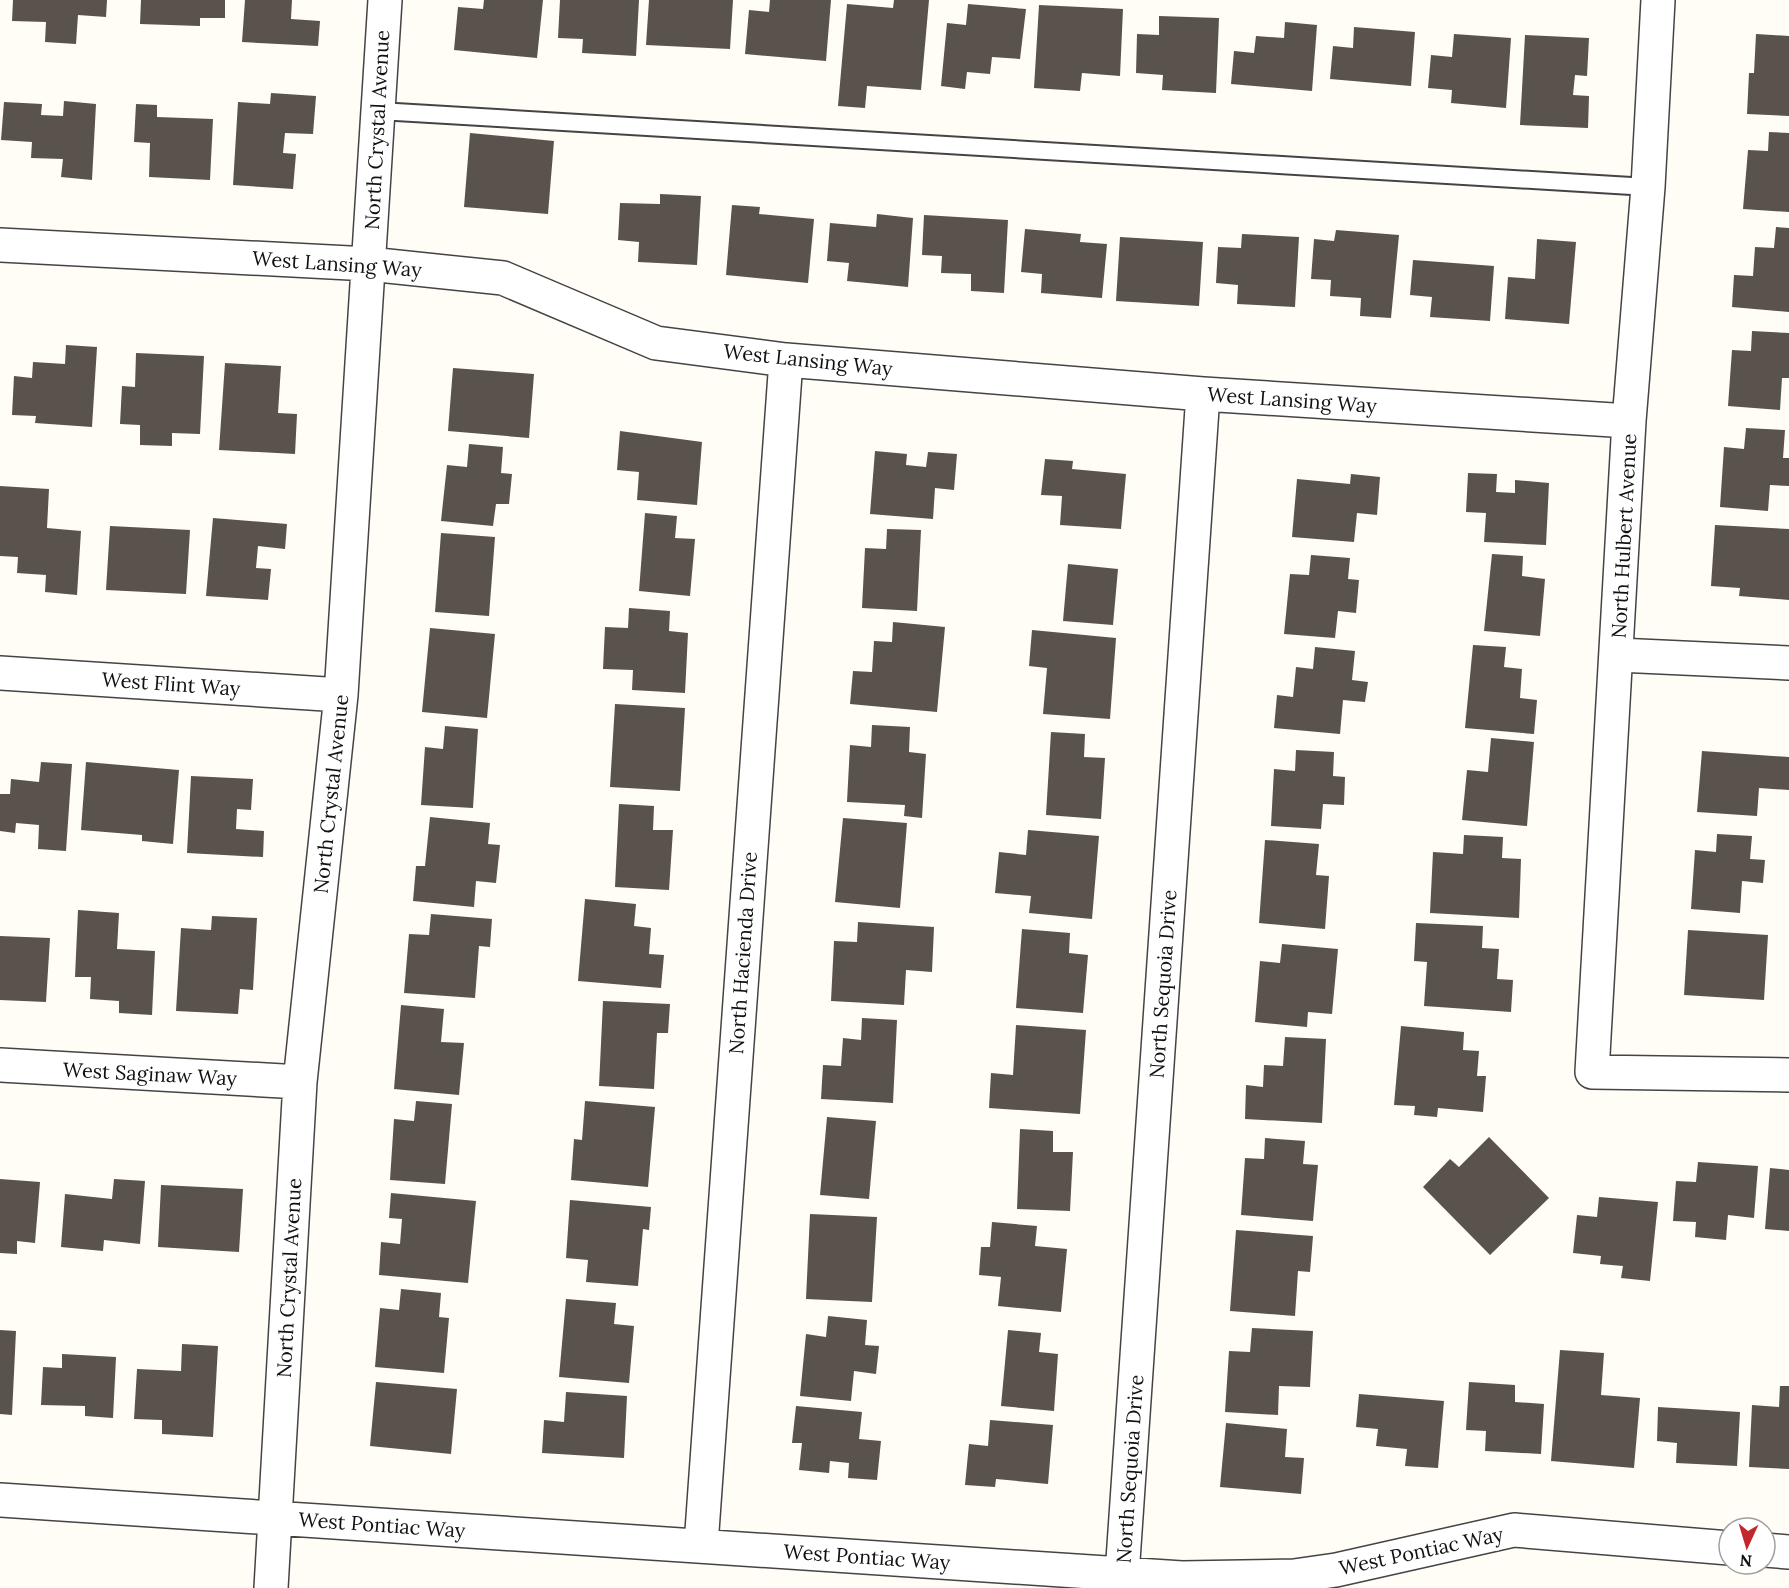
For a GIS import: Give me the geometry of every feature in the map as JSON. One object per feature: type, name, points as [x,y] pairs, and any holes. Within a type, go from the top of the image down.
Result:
[{"type":"street","name":"North Crystal Avenue","points":[[271,1588],[300,1082],[341,695],[385,0]]},
{"type":"street","name":"North Hulbert Avenue","points":[[1658,0],[1648,187],[1629,421],[1618,655],[1593,1072],[1789,1075]]},
{"type":"street","name":"West Lansing Way","points":[[0,245],[369,264],[503,278],[656,343],[786,360],[1203,394],[1629,421]]},
{"type":"street","name":"North Hacienda Drive","points":[[701,1545],[786,360]]},
{"type":"street","name":"North Sequoia Drive","points":[[1122,1575],[1203,394]]},
{"type":"street","points":[[1618,655],[1789,663]]},
{"type":"street","name":"West Flint Way","points":[[0,673],[341,695]]},
{"type":"street","name":"West Saginaw Way","points":[[0,1065],[300,1082]]},
{"type":"street","name":"West Pontiac Way","points":[[0,1500],[701,1545],[1122,1575],[1203,1578],[1294,1576],[1336,1570],[1514,1530],[1717,1547]]},
{"type":"lane","points":[[379,111],[1648,187]]},
{"type":"building","points":[[13,0],[107,0],[106,17],[78,15],[76,44],[45,42],[46,22],[12,21]]},
{"type":"building","points":[[141,0],[225,0],[225,18],[200,18],[200,26],[140,24]]},
{"type":"building","points":[[245,0],[292,0],[291,19],[320,21],[318,46],[242,42]]},
{"type":"building","points":[[484,0],[543,0],[537,58],[454,50],[458,7],[483,9]]},
{"type":"building","points":[[560,0],[639,0],[636,56],[582,53],[583,39],[558,38]]},
{"type":"building","points":[[649,0],[733,0],[730,49],[646,45]]},
{"type":"building","points":[[770,0],[831,0],[826,61],[745,54],[749,10],[769,12]]},
{"type":"building","points":[[894,0],[929,0],[921,90],[867,86],[865,108],[838,106],[847,4],[893,8]]},
{"type":"building","points":[[968,4],[1026,9],[1020,59],[992,57],[990,74],[967,72],[965,89],[941,86],[947,23],[966,25]]},
{"type":"building","points":[[1039,5],[1123,9],[1120,76],[1082,73],[1080,91],[1034,88]]},
{"type":"building","points":[[1159,16],[1219,18],[1216,93],[1162,90],[1163,75],[1136,73],[1137,34],[1159,35]]},
{"type":"building","points":[[1285,22],[1317,25],[1312,91],[1231,84],[1234,51],[1254,53],[1256,36],[1284,38]]},
{"type":"building","points":[[1354,27],[1415,32],[1411,86],[1330,79],[1333,46],[1353,48]]},
{"type":"building","points":[[1454,34],[1511,38],[1506,108],[1451,103],[1452,90],[1428,88],[1431,55],[1452,57]]},
{"type":"building","points":[[1756,34],[1789,36],[1789,116],[1747,114],[1749,73],[1754,73]]},
{"type":"building","points":[[1525,35],[1589,38],[1587,76],[1575,75],[1573,95],[1589,96],[1588,128],[1520,125]]},
{"type":"building","points":[[271,93],[316,96],[313,134],[285,133],[283,153],[296,154],[293,189],[233,185],[238,102],[270,104]]},
{"type":"building","points":[[64,101],[96,104],[92,180],[61,177],[63,159],[31,158],[32,142],[1,140],[4,102],[42,104],[41,115],[63,116]]},
{"type":"building","points":[[136,104],[157,105],[157,117],[213,119],[210,180],[149,177],[150,143],[134,142]]},
{"type":"building","points":[[1769,132],[1789,133],[1789,212],[1743,209],[1748,150],[1768,151]]},
{"type":"building","points":[[470,133],[554,141],[548,214],[464,207]]},
{"type":"building","points":[[660,194],[701,196],[697,265],[638,262],[639,242],[618,240],[620,203],[660,204]]},
{"type":"building","points":[[732,205],[760,207],[759,214],[814,219],[808,283],[726,275]]},
{"type":"building","points":[[877,214],[913,218],[908,287],[847,281],[849,263],[827,261],[830,223],[876,227]]},
{"type":"building","points":[[924,215],[1008,220],[1004,293],[971,291],[971,274],[941,273],[942,256],[922,255]]},
{"type":"building","points":[[1776,227],[1789,228],[1789,312],[1732,307],[1734,275],[1753,276],[1755,247],[1774,248]]},
{"type":"building","points":[[1025,229],[1081,234],[1080,242],[1107,244],[1102,298],[1041,293],[1042,274],[1021,272]]},
{"type":"building","points":[[1336,230],[1399,235],[1391,318],[1360,316],[1361,298],[1330,296],[1331,280],[1311,279],[1314,239],[1334,241]]},
{"type":"building","points":[[1242,234],[1299,237],[1295,307],[1237,304],[1238,285],[1216,283],[1218,247],[1241,248]]},
{"type":"building","points":[[1120,237],[1203,242],[1199,306],[1116,301]]},
{"type":"building","points":[[1537,239],[1576,242],[1569,324],[1505,319],[1508,277],[1535,279]]},
{"type":"building","points":[[1413,260],[1494,266],[1490,321],[1430,317],[1432,297],[1410,295]]},
{"type":"building","points":[[1752,331],[1789,333],[1789,378],[1782,378],[1780,410],[1728,406],[1732,350],[1751,351]]},
{"type":"building","points":[[66,345],[97,347],[92,427],[35,423],[36,416],[12,415],[14,376],[32,378],[33,362],[65,364]]},
{"type":"building","points":[[136,353],[204,356],[200,434],[172,433],[172,446],[140,445],[140,425],[120,424],[122,386],[135,387]]},
{"type":"building","points":[[225,363],[281,366],[278,413],[297,414],[295,454],[219,450]]},
{"type":"building","points":[[453,368],[534,374],[529,438],[448,431]]},
{"type":"building","points":[[1746,428],[1785,430],[1783,458],[1789,458],[1789,486],[1770,485],[1768,511],[1720,507],[1724,447],[1744,449]]},
{"type":"building","points":[[620,431],[702,442],[697,505],[637,500],[639,472],[617,470]]},
{"type":"building","points":[[469,444],[503,447],[501,473],[512,474],[509,504],[496,504],[493,526],[441,521],[447,465],[467,467]]},
{"type":"building","points":[[875,451],[907,454],[906,465],[926,467],[928,452],[957,454],[954,490],[935,488],[933,519],[870,514]]},
{"type":"building","points":[[1045,459],[1073,461],[1072,469],[1126,474],[1121,529],[1060,525],[1062,496],[1041,495]]},
{"type":"building","points":[[1468,473],[1497,474],[1496,492],[1515,493],[1515,480],[1549,483],[1546,545],[1484,542],[1486,513],[1466,512]]},
{"type":"building","points":[[1351,474],[1380,477],[1377,515],[1357,513],[1354,542],[1292,537],[1297,479],[1350,484]]},
{"type":"building","points":[[0,486],[49,489],[47,528],[81,531],[77,595],[45,592],[46,575],[17,573],[18,557],[0,556]]},
{"type":"building","points":[[645,513],[677,516],[675,538],[695,539],[690,596],[639,591]]},
{"type":"building","points":[[213,518],[287,524],[285,549],[258,546],[256,568],[271,569],[268,600],[206,596]]},
{"type":"building","points":[[1715,525],[1789,529],[1789,600],[1739,596],[1740,588],[1711,586]]},
{"type":"building","points":[[110,526],[190,530],[186,594],[106,590]]},
{"type":"building","points":[[887,529],[921,530],[917,611],[862,608],[865,548],[886,549]]},
{"type":"building","points":[[441,533],[495,537],[489,616],[435,612]]},
{"type":"building","points":[[1492,554],[1523,556],[1522,576],[1545,579],[1540,636],[1484,631]]},
{"type":"building","points":[[1311,555],[1350,558],[1348,579],[1359,580],[1356,613],[1338,611],[1335,638],[1284,634],[1290,574],[1309,575]]},
{"type":"building","points":[[1068,564],[1118,569],[1113,625],[1063,621]]},
{"type":"building","points":[[629,608],[670,611],[669,631],[688,633],[685,693],[632,690],[633,670],[603,669],[605,627],[628,628]]},
{"type":"building","points":[[893,622],[945,627],[937,712],[850,704],[853,671],[872,672],[874,641],[892,642]]},
{"type":"building","points":[[430,628],[495,634],[487,718],[422,712]]},
{"type":"building","points":[[1032,630],[1116,638],[1110,719],[1043,714],[1047,668],[1029,666]]},
{"type":"building","points":[[1473,645],[1506,647],[1504,667],[1522,669],[1520,698],[1537,700],[1534,734],[1465,728]]},
{"type":"building","points":[[1315,647],[1355,651],[1352,680],[1368,682],[1365,702],[1343,700],[1340,734],[1274,728],[1277,695],[1293,697],[1296,667],[1313,669]]},
{"type":"building","points":[[615,704],[685,708],[680,791],[610,787]]},
{"type":"building","points":[[872,725],[910,727],[909,752],[926,754],[922,818],[904,816],[905,805],[847,802],[850,745],[871,747]]},
{"type":"building","points":[[445,726],[478,729],[473,808],[421,805],[425,747],[443,749]]},
{"type":"building","points":[[1051,732],[1085,734],[1084,757],[1105,758],[1101,819],[1046,815]]},
{"type":"building","points":[[1491,738],[1534,742],[1527,826],[1462,820],[1467,770],[1488,772]]},
{"type":"building","points":[[1296,750],[1334,752],[1333,776],[1345,777],[1344,805],[1323,804],[1321,829],[1271,826],[1274,769],[1295,771]]},
{"type":"building","points":[[1702,751],[1789,757],[1789,790],[1759,788],[1757,816],[1697,812]]},
{"type":"building","points":[[41,762],[72,764],[66,851],[38,849],[39,825],[16,823],[15,833],[0,831],[0,794],[10,794],[11,779],[39,782]]},
{"type":"building","points":[[86,762],[179,770],[173,844],[142,841],[142,835],[81,830]]},
{"type":"building","points":[[191,776],[253,779],[251,810],[237,809],[236,829],[264,831],[263,857],[187,853]]},
{"type":"building","points":[[619,804],[654,806],[653,830],[673,830],[669,890],[615,887]]},
{"type":"building","points":[[430,817],[490,823],[488,844],[500,845],[496,883],[476,881],[474,907],[413,901],[416,866],[425,866]]},
{"type":"building","points":[[843,818],[907,823],[900,908],[835,902]]},
{"type":"building","points":[[1028,830],[1099,836],[1092,919],[1029,913],[1031,896],[995,893],[999,852],[1026,855]]},
{"type":"building","points":[[1717,834],[1752,836],[1750,859],[1765,860],[1763,883],[1742,881],[1740,913],[1691,909],[1695,850],[1716,852]]},
{"type":"building","points":[[1464,835],[1503,837],[1502,858],[1521,859],[1519,918],[1430,913],[1433,852],[1463,854]]},
{"type":"building","points":[[1265,840],[1319,844],[1316,875],[1329,876],[1325,929],[1259,923]]},
{"type":"building","points":[[585,899],[636,904],[634,926],[651,928],[649,954],[664,955],[661,988],[578,981]]},
{"type":"building","points":[[78,910],[119,913],[117,949],[155,951],[152,1015],[119,1013],[119,1001],[90,999],[91,977],[75,977]]},
{"type":"building","points":[[431,914],[492,919],[490,947],[479,946],[475,998],[404,993],[409,934],[429,935]]},
{"type":"building","points":[[212,916],[257,918],[253,990],[240,989],[238,1014],[176,1011],[181,928],[211,930]]},
{"type":"building","points":[[858,922],[934,927],[932,972],[906,970],[904,1005],[831,1001],[834,941],[857,942]]},
{"type":"building","points":[[1416,923],[1483,926],[1482,948],[1499,949],[1497,979],[1513,980],[1511,1012],[1424,1006],[1427,962],[1414,961]]},
{"type":"building","points":[[1022,929],[1070,933],[1069,953],[1088,955],[1083,1013],[1016,1008]]},
{"type":"building","points":[[1688,930],[1768,935],[1764,1000],[1684,995]]},
{"type":"building","points":[[0,936],[50,938],[46,1002],[0,1000]]},
{"type":"building","points":[[1282,944],[1338,949],[1332,1014],[1308,1012],[1307,1027],[1255,1022],[1260,961],[1280,963]]},
{"type":"building","points":[[603,1001],[670,1004],[668,1033],[657,1033],[654,1089],[599,1086]]},
{"type":"building","points":[[401,1005],[444,1009],[441,1042],[464,1043],[459,1095],[394,1089]]},
{"type":"building","points":[[862,1018],[897,1020],[893,1103],[821,1099],[823,1065],[841,1066],[843,1038],[861,1040]]},
{"type":"building","points":[[1016,1025],[1086,1030],[1080,1114],[989,1108],[991,1073],[1013,1075]]},
{"type":"building","points":[[1401,1026],[1464,1032],[1463,1050],[1479,1051],[1477,1076],[1486,1076],[1483,1112],[1438,1108],[1437,1117],[1414,1115],[1415,1106],[1394,1105]]},
{"type":"building","points":[[1285,1037],[1326,1039],[1322,1123],[1245,1119],[1246,1085],[1263,1087],[1264,1065],[1283,1066]]},
{"type":"building","points":[[416,1101],[452,1104],[445,1184],[390,1180],[394,1119],[414,1121]]},
{"type":"building","points":[[585,1101],[655,1107],[648,1187],[571,1180],[574,1139],[582,1140]]},
{"type":"building","points":[[827,1117],[876,1121],[869,1199],[820,1195]]},
{"type":"building","points":[[1020,1129],[1053,1131],[1053,1152],[1073,1152],[1070,1211],[1017,1209]]},
{"type":"building","points":[[1489,1137],[1549,1198],[1490,1255],[1423,1187],[1450,1159],[1459,1167]]},
{"type":"building","points":[[1265,1138],[1305,1141],[1303,1164],[1318,1165],[1313,1221],[1241,1215],[1245,1158],[1264,1159]]},
{"type":"building","points":[[1698,1162],[1758,1166],[1754,1218],[1728,1215],[1726,1240],[1695,1237],[1696,1222],[1673,1221],[1676,1181],[1696,1182]]},
{"type":"building","points":[[1770,1168],[1789,1170],[1789,1231],[1765,1229]]},
{"type":"building","points":[[0,1179],[40,1182],[35,1243],[17,1241],[17,1254],[0,1253]]},
{"type":"building","points":[[114,1179],[145,1181],[140,1244],[104,1240],[103,1251],[61,1247],[65,1194],[112,1199]]},
{"type":"building","points":[[161,1185],[243,1189],[239,1252],[158,1247]]},
{"type":"building","points":[[391,1193],[476,1201],[468,1283],[379,1275],[381,1242],[400,1244],[402,1219],[389,1218]]},
{"type":"building","points":[[1599,1197],[1658,1202],[1650,1281],[1621,1278],[1623,1266],[1600,1264],[1601,1256],[1573,1253],[1577,1215],[1597,1217]]},
{"type":"building","points":[[570,1200],[651,1207],[649,1230],[643,1229],[638,1286],[586,1282],[588,1260],[566,1258]]},
{"type":"building","points":[[810,1214],[877,1217],[872,1302],[806,1299]]},
{"type":"building","points":[[992,1222],[1037,1226],[1035,1246],[1067,1249],[1061,1312],[998,1306],[1001,1277],[979,1275],[981,1247],[990,1247]]},
{"type":"building","points":[[1236,1230],[1313,1236],[1310,1272],[1298,1271],[1295,1316],[1230,1311]]},
{"type":"building","points":[[401,1289],[441,1293],[439,1317],[449,1318],[444,1373],[375,1367],[380,1308],[399,1310]]},
{"type":"building","points":[[566,1299],[616,1303],[614,1324],[634,1326],[629,1383],[559,1377]]},
{"type":"building","points":[[828,1316],[867,1320],[865,1345],[879,1346],[876,1374],[854,1371],[851,1401],[800,1396],[806,1334],[826,1337]]},
{"type":"building","points":[[1252,1328],[1313,1331],[1310,1387],[1279,1386],[1278,1415],[1225,1412],[1229,1351],[1250,1352]]},
{"type":"building","points":[[0,1330],[16,1331],[12,1415],[0,1414]]},
{"type":"building","points":[[1008,1330],[1041,1333],[1039,1352],[1058,1354],[1054,1411],[1001,1406]]},
{"type":"building","points":[[182,1344],[218,1346],[213,1437],[162,1434],[162,1420],[134,1419],[137,1369],[181,1371]]},
{"type":"building","points":[[1560,1350],[1604,1353],[1601,1395],[1640,1398],[1634,1468],[1551,1461]]},
{"type":"building","points":[[62,1354],[116,1357],[113,1418],[85,1416],[85,1406],[41,1405],[43,1367],[62,1368]]},
{"type":"building","points":[[376,1382],[457,1389],[451,1454],[370,1446]]},
{"type":"building","points":[[1469,1382],[1515,1385],[1515,1402],[1544,1404],[1541,1454],[1485,1451],[1486,1431],[1466,1430]]},
{"type":"building","points":[[1780,1386],[1789,1386],[1789,1469],[1749,1467],[1752,1405],[1779,1407]]},
{"type":"building","points":[[566,1392],[627,1396],[624,1458],[542,1453],[544,1420],[564,1422]]},
{"type":"building","points":[[1359,1394],[1444,1401],[1438,1468],[1405,1466],[1407,1449],[1376,1446],[1378,1429],[1356,1427]]},
{"type":"building","points":[[796,1406],[862,1412],[859,1439],[881,1441],[877,1480],[848,1478],[849,1463],[830,1461],[829,1473],[799,1470],[802,1443],[792,1443]]},
{"type":"building","points":[[1658,1407],[1740,1412],[1737,1466],[1676,1463],[1677,1443],[1657,1441]]},
{"type":"building","points":[[990,1420],[1053,1425],[1048,1484],[996,1479],[995,1487],[965,1485],[969,1444],[988,1446]]},
{"type":"building","points":[[1226,1423],[1287,1429],[1285,1457],[1304,1458],[1301,1494],[1220,1487]]}]
